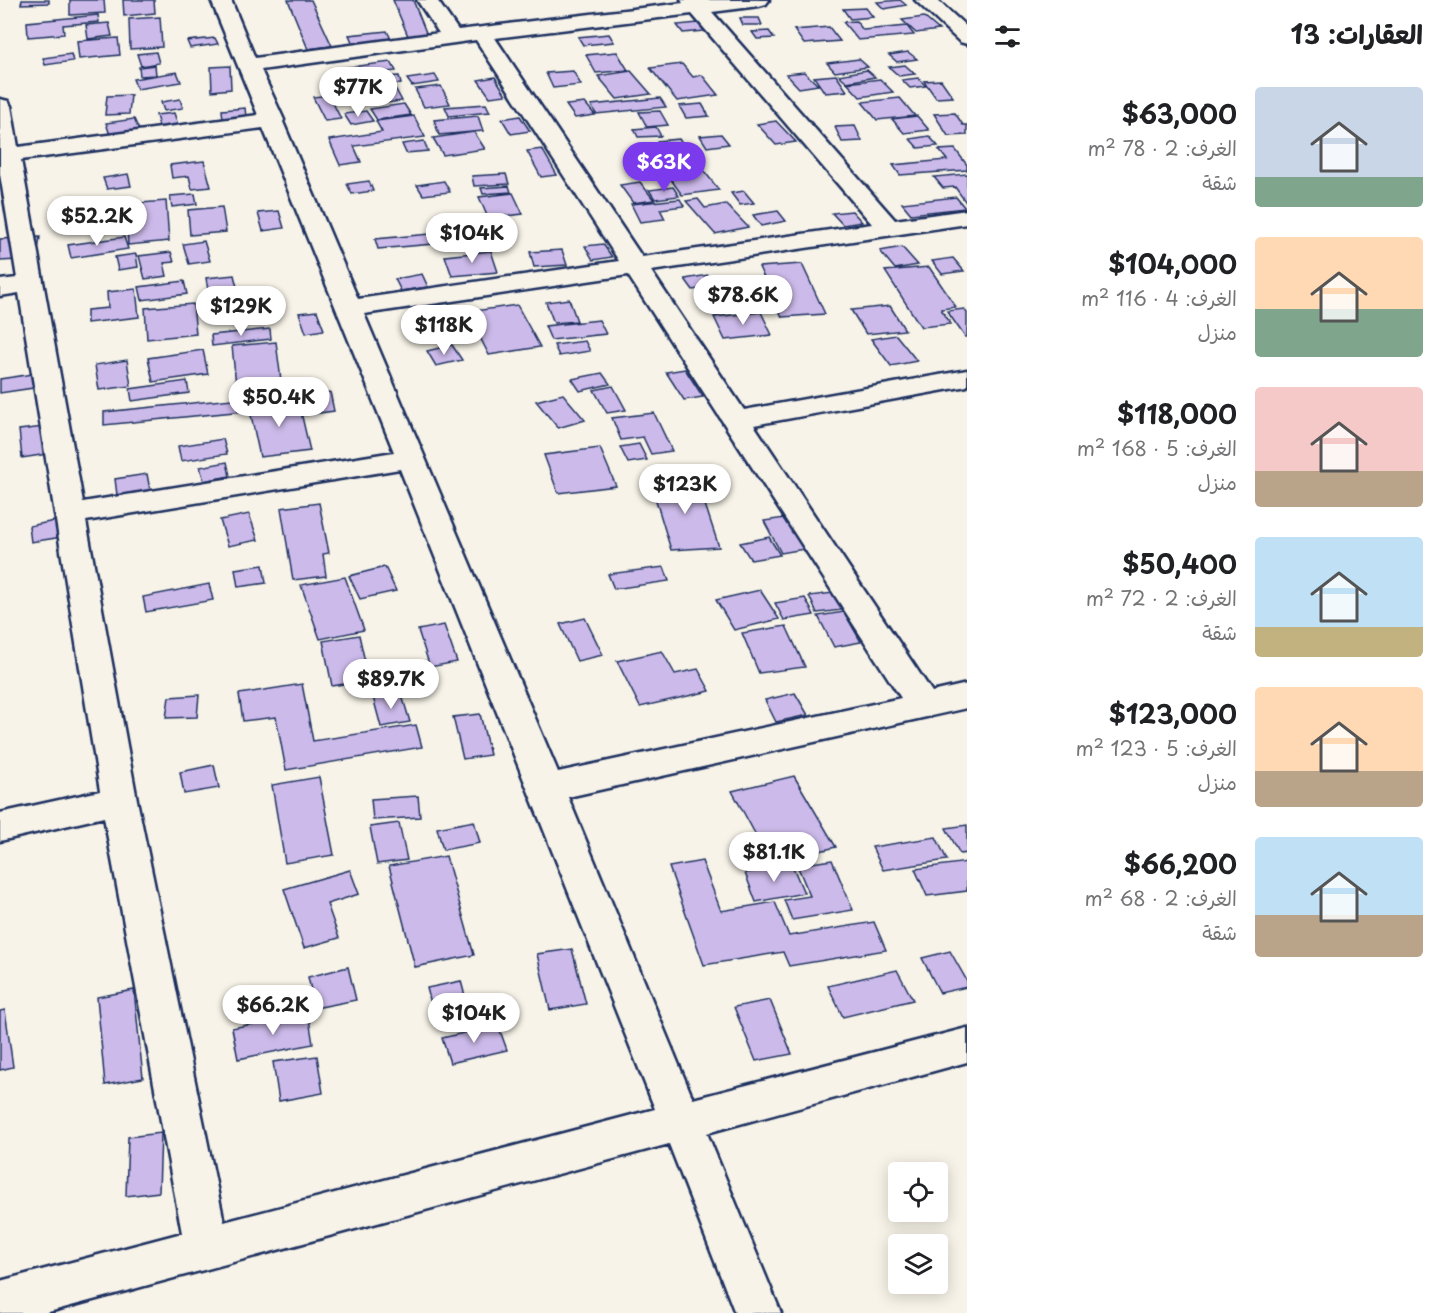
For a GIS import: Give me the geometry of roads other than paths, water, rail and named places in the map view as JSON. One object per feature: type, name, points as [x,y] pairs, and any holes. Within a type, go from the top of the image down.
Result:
[{"type":"street","points":[[221,0],[273,120],[547,788],[758,1313]]},
{"type":"street","points":[[427,0],[452,37]]},
{"type":"street","points":[[249,65],[694,4],[759,0]]},
{"type":"street","points":[[925,0],[967,38]]},
{"type":"street","points":[[694,4],[890,229]]},
{"type":"street","points":[[482,33],[923,705]]},
{"type":"street","points":[[0,106],[16,286],[70,514],[119,800],[207,1246]]},
{"type":"street","points":[[4,155],[273,120]]},
{"type":"street","points":[[350,308],[967,217]]},
{"type":"street","points":[[736,420],[967,378]]},
{"type":"street","points":[[70,514],[411,458]]},
{"type":"street","points":[[547,788],[967,696]]},
{"type":"street","points":[[0,827],[119,800]]},
{"type":"street","points":[[0,1303],[967,1045]]}]
